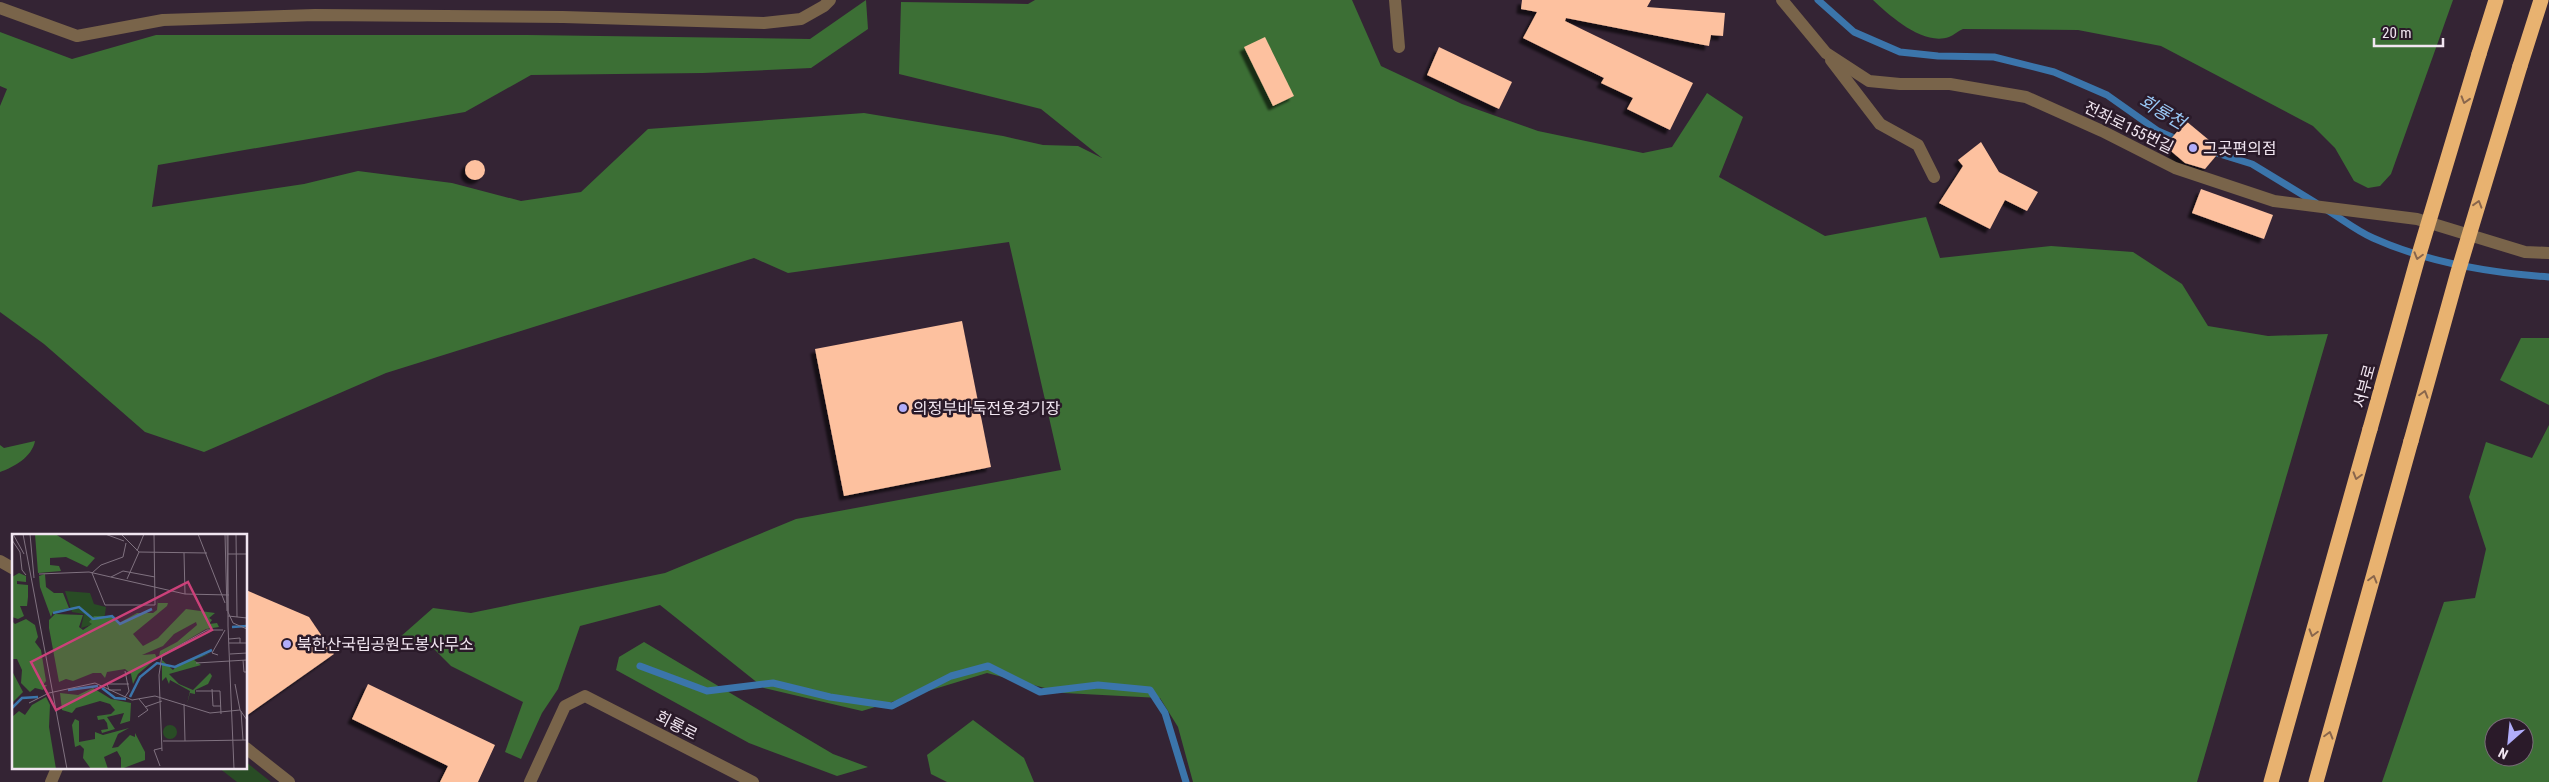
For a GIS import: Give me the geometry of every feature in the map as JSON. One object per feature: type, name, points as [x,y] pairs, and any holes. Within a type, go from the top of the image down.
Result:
[{"type":"highway","name":"서부로","points":[[2271,782],[2417,261],[2496,0]]},
{"type":"highway","points":[[2316,782],[2458,272],[2541,0]]},
{"type":"street","points":[[0,8],[77,36],[163,20],[314,15],[563,16],[764,23],[801,19],[824,6],[830,0]]},
{"type":"street","points":[[1395,0],[1399,47]]},
{"type":"street","name":"전좌로155번길","points":[[1782,0],[1826,53],[1869,81],[1900,84],[1950,84],[2026,96],[2102,131],[2175,168],[2226,187],[2289,204],[2417,219],[2525,252],[2549,253]]},
{"type":"street","points":[[1826,53],[1880,124],[1918,145],[1934,177]]},
{"type":"street","points":[[0,561],[12,568]]},
{"type":"street","name":"회룡로","points":[[530,782],[565,706],[585,696],[753,782]]},
{"type":"street","points":[[248,750],[289,782]]},
{"type":"street","points":[[51,782],[56,770]]},
{"type":"green space","points":[[866,0],[868,29],[811,68],[703,73],[531,75],[465,112],[158,165],[152,207],[304,184],[358,171],[452,183],[521,201],[581,192],[648,129],[864,113],[1003,136],[1043,145],[1078,146],[1102,158],[1041,109],[899,74],[901,2],[1028,4],[1035,0],[1352,0],[1381,66],[1462,104],[1538,131],[1643,153],[1672,147],[1707,93],[1743,117],[1719,177],[1825,236],[1926,217],[1940,258],[2051,246],[2133,252],[2182,284],[2208,326],[2268,336],[2328,334],[2197,782],[1193,782],[1178,727],[1160,698],[1064,693],[987,673],[862,711],[764,688],[660,605],[580,626],[558,689],[542,713],[521,759],[505,752],[523,702],[451,666],[430,645],[399,638],[433,608],[471,613],[665,573],[796,519],[1061,470],[1009,242],[788,273],[754,258],[386,373],[204,452],[145,432],[44,344],[0,312],[0,106],[7,89],[0,86],[0,32],[72,59],[156,35],[528,35],[810,39]]},
{"type":"green space","points":[[1873,0],[2453,0],[2391,174],[2380,186],[2368,188],[2354,181],[2335,148],[2313,126],[2161,46],[2078,30],[1963,29],[1949,37],[1939,39],[1908,28],[1888,14]]},
{"type":"green space","points":[[2521,338],[2549,338],[2549,405],[2500,380]]},
{"type":"green space","points":[[2549,425],[2549,782],[2382,782],[2444,602],[2475,598],[2486,549],[2469,497],[2486,442],[2532,458]]},
{"type":"green space","points":[[35,441],[26,457],[0,472],[0,445],[4,448]]},
{"type":"green space","points":[[644,642],[833,754],[868,767],[837,776],[749,743],[616,670],[619,657]]},
{"type":"green space","points":[[973,720],[1024,758],[1034,782],[947,782],[931,774],[927,755]]},
{"type":"green space","points":[[248,764],[271,782],[237,782],[222,770],[248,770]]},
{"type":"building","points":[[1522,0],[1651,0],[1647,7],[1725,13],[1723,36],[1711,35],[1709,46],[1566,18],[1565,21],[1693,83],[1670,130],[1627,109],[1633,98],[1601,83],[1604,78],[1523,38],[1537,12],[1521,9]]},
{"type":"building","points":[[1265,37],[1294,96],[1273,106],[1244,47]]},
{"type":"building","points":[[1439,47],[1512,82],[1499,109],[1427,75]]},
{"type":"building","name":"그곳편의점","points":[[2186,121],[2221,150],[2205,169],[2185,163],[2165,146]]},
{"type":"building","points":[[1981,142],[1999,172],[2038,192],[2027,211],[2005,200],[1990,229],[1939,203],[1963,166],[1958,160]]},
{"type":"building","points":[[475,160],[482,163],[485,170],[482,177],[475,180],[468,177],[465,170],[468,163]]},
{"type":"building","points":[[2201,189],[2273,215],[2264,239],[2192,213]]},
{"type":"building","name":"의정부바둑전용경기장","points":[[962,321],[991,467],[844,496],[815,349]]},
{"type":"building","name":"북한산국립공원도봉사무소","points":[[248,591],[309,617],[334,654],[248,715]]},
{"type":"building","points":[[368,684],[495,745],[478,782],[440,782],[448,766],[352,719]]},
{"type":"waterway","name":"회룡천","points":[[1818,0],[1854,32],[1900,52],[1938,56],[1994,57],[2054,72],[2107,95],[2158,131],[2181,141]]},
{"type":"waterway","name":"회룡천","points":[[2210,151],[2252,164],[2316,203]]},
{"type":"waterway","name":"회룡천","points":[[2327,210],[2367,235],[2415,254],[2505,273],[2549,277]]},
{"type":"waterway","points":[[640,666],[707,691],[773,683],[830,697],[892,706],[951,676],[988,666],[1040,692],[1098,685],[1150,690],[1165,713],[1186,782]]},
{"type":"place","name":"그곳편의점","points":[[2193,148]]},
{"type":"place","name":"의정부바둑전용경기장","points":[[903,408]]},
{"type":"place","name":"북한산국립공원도봉사무소","points":[[287,644]]}]
